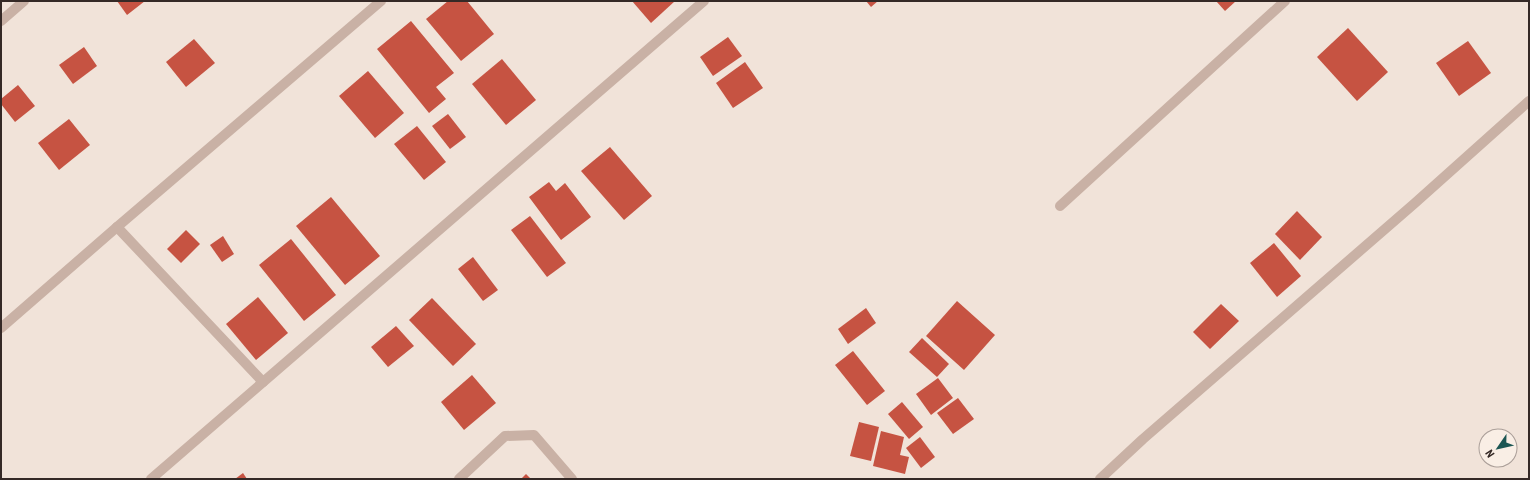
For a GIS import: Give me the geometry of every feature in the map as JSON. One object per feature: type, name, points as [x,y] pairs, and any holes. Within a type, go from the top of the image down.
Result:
[{"type":"street","points":[[1,21],[24,1]]},
{"type":"street","points":[[1,328],[381,1]]},
{"type":"street","points":[[151,479],[704,1]]},
{"type":"street","points":[[1060,206],[1285,1]]},
{"type":"street","points":[[1100,479],[1149,434],[1415,203],[1529,101]]},
{"type":"street","points":[[117,227],[263,382]]},
{"type":"street","points":[[459,479],[505,436],[534,435],[572,479]]},
{"type":"building","points":[[117,1],[145,1],[127,15]]},
{"type":"building","points":[[448,1],[467,1],[494,34],[461,61],[426,19]]},
{"type":"building","points":[[632,1],[675,1],[651,23]]},
{"type":"building","points":[[866,1],[878,1],[871,7]]},
{"type":"building","points":[[1216,1],[1236,1],[1225,11]]},
{"type":"building","points":[[411,21],[454,73],[436,87],[446,99],[429,113],[377,49]]},
{"type":"building","points":[[1348,28],[1388,72],[1357,101],[1317,57]]},
{"type":"building","points":[[728,37],[742,56],[713,76],[700,57]]},
{"type":"building","points":[[194,39],[215,63],[186,87],[166,62]]},
{"type":"building","points":[[1468,41],[1491,73],[1459,96],[1436,63]]},
{"type":"building","points":[[84,47],[97,66],[73,84],[59,65]]},
{"type":"building","points":[[502,59],[536,100],[506,125],[472,84]]},
{"type":"building","points":[[745,62],[763,88],[733,108],[716,83]]},
{"type":"building","points":[[368,71],[404,113],[375,138],[339,96]]},
{"type":"building","points":[[18,85],[35,106],[15,122],[1,104],[1,99]]},
{"type":"building","points":[[448,114],[466,137],[450,149],[432,126]]},
{"type":"building","points":[[69,119],[90,145],[59,170],[38,143]]},
{"type":"building","points":[[417,126],[446,162],[424,180],[394,144]]},
{"type":"building","points":[[610,147],[652,196],[624,220],[581,171]]},
{"type":"building","points":[[549,182],[556,191],[565,183],[591,217],[561,240],[529,197]]},
{"type":"building","points":[[331,197],[380,256],[345,285],[296,226]]},
{"type":"building","points":[[1297,211],[1322,237],[1300,260],[1275,234]]},
{"type":"building","points":[[530,216],[566,263],[547,277],[511,230]]},
{"type":"building","points":[[186,230],[200,244],[181,263],[167,249]]},
{"type":"building","points":[[223,236],[234,254],[222,262],[210,245]]},
{"type":"building","points":[[291,239],[336,295],[304,321],[259,265]]},
{"type":"building","points":[[1274,243],[1301,276],[1277,297],[1250,263]]},
{"type":"building","points":[[473,257],[498,290],[483,301],[458,269]]},
{"type":"building","points":[[258,297],[288,333],[256,360],[226,324]]},
{"type":"building","points":[[432,298],[476,344],[453,366],[409,320]]},
{"type":"building","points":[[957,301],[995,335],[964,370],[926,336]]},
{"type":"building","points":[[1221,304],[1239,321],[1210,349],[1193,332]]},
{"type":"building","points":[[866,308],[876,323],[848,344],[838,329]]},
{"type":"building","points":[[396,326],[414,346],[388,367],[371,347]]},
{"type":"building","points":[[922,338],[949,364],[937,377],[909,352]]},
{"type":"building","points":[[853,351],[885,391],[867,405],[835,365]]},
{"type":"building","points":[[472,375],[496,403],[464,430],[441,402]]},
{"type":"building","points":[[938,378],[953,398],[931,415],[916,394]]},
{"type":"building","points":[[958,398],[974,419],[953,434],[937,413]]},
{"type":"building","points":[[902,402],[923,427],[909,439],[888,414]]},
{"type":"building","points":[[859,422],[879,427],[871,461],[850,456]]},
{"type":"building","points":[[881,431],[904,437],[900,455],[909,457],[905,474],[873,466]]},
{"type":"building","points":[[920,437],[935,457],[921,468],[906,448]]},
{"type":"building","points":[[243,473],[247,479],[235,479]]},
{"type":"building","points":[[526,474],[531,479],[521,479]]}]
